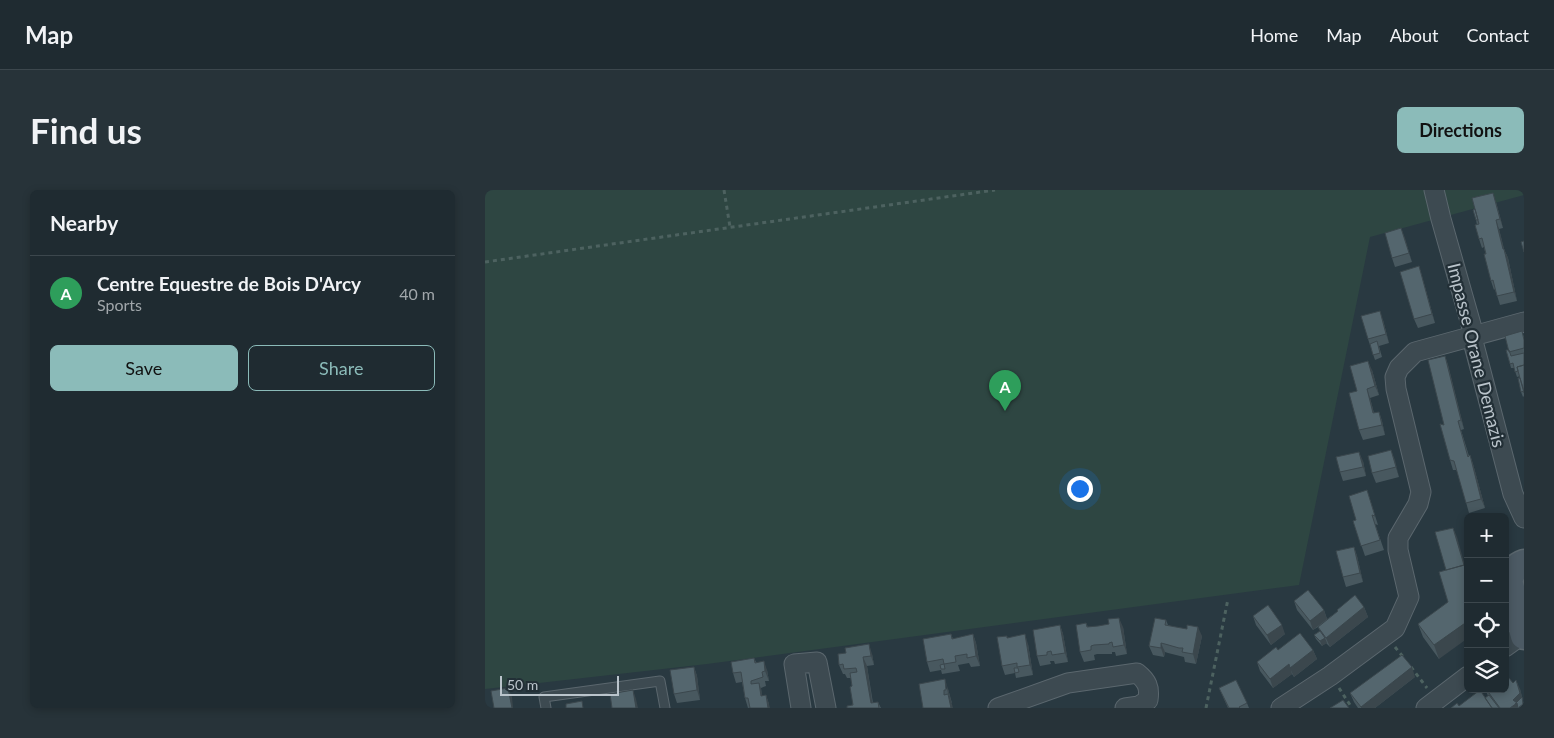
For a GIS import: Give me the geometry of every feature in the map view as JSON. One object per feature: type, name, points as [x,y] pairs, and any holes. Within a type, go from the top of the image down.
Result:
[{"type":"street","name":"Impasse Orane Demazis","points":[[1434,190],[1474,335],[1473,345],[1513,494],[1524,518]]},
{"type":"street","points":[[1281,708],[1330,676],[1395,628],[1409,597],[1398,550],[1398,538],[1418,504],[1421,492],[1396,389],[1395,378],[1405,360],[1415,352],[1524,322]]},
{"type":"street","points":[[1517,639],[1509,581],[1511,572],[1518,564],[1524,563]]},
{"type":"street","points":[[801,708],[794,664],[817,662],[826,708]]},
{"type":"street","points":[[998,708],[1068,683],[1137,673],[1146,680],[1150,690],[1148,700],[1139,706],[1125,708]]},
{"type":"street","points":[[1426,708],[1464,679]]},
{"type":"lane","points":[[546,708],[544,697],[660,681],[665,708]]},
{"type":"path","points":[[724,190],[730,227]]},
{"type":"path","points":[[485,262],[995,190]]},
{"type":"path","points":[[1206,708],[1228,599]]},
{"type":"path","points":[[1386,635],[1427,688]]},
{"type":"path","points":[[1330,676],[1353,708]]},
{"type":"green space","points":[[485,190],[1524,190],[1524,195],[1370,237],[1299,585],[707,664],[485,689]]},
{"type":"building","points":[[1493,193],[1500,219],[1496,220],[1514,292],[1497,296],[1484,254],[1486,254],[1482,238],[1479,239],[1475,225],[1479,224],[1472,198]]},
{"type":"building","points":[[1475,209],[1478,220],[1476,220],[1473,210]]},
{"type":"building","points":[[1401,228],[1409,253],[1392,258],[1385,233]]},
{"type":"building","points":[[1524,241],[1524,252],[1521,242]]},
{"type":"building","points":[[1419,266],[1432,314],[1414,319],[1400,272]]},
{"type":"building","points":[[1380,311],[1386,334],[1368,339],[1361,316]]},
{"type":"building","points":[[1522,331],[1524,348],[1509,352],[1505,336]]},
{"type":"building","points":[[1377,341],[1380,353],[1373,355],[1370,344]]},
{"type":"building","points":[[1506,350],[1509,350],[1511,356],[1524,353],[1524,365],[1517,367],[1518,371],[1515,372],[1513,363],[1510,364]]},
{"type":"building","points":[[1445,356],[1461,420],[1458,421],[1468,457],[1470,455],[1481,499],[1466,503],[1454,461],[1450,460],[1440,424],[1444,425],[1428,360]]},
{"type":"building","points":[[1368,361],[1375,386],[1367,389],[1373,413],[1379,412],[1382,425],[1359,430],[1349,393],[1357,391],[1350,366]]},
{"type":"building","points":[[1524,365],[1524,393],[1517,367]]},
{"type":"building","points":[[1518,378],[1520,378],[1524,391],[1521,392]]},
{"type":"building","points":[[1391,450],[1396,467],[1372,473],[1368,456]]},
{"type":"building","points":[[1359,452],[1363,467],[1340,472],[1336,457]]},
{"type":"building","points":[[1367,490],[1380,540],[1361,546],[1353,521],[1356,520],[1349,496]]},
{"type":"building","points":[[1453,528],[1464,565],[1446,570],[1435,532]]},
{"type":"building","points":[[1354,547],[1360,573],[1343,577],[1336,551]]},
{"type":"building","points":[[1464,565],[1464,624],[1434,645],[1418,624],[1448,602],[1439,572]]},
{"type":"building","points":[[1308,590],[1324,610],[1310,621],[1294,601]]},
{"type":"building","points":[[1355,595],[1364,607],[1326,638],[1318,627]]},
{"type":"building","points":[[1268,605],[1282,625],[1267,635],[1253,616]]},
{"type":"building","points":[[1119,618],[1124,645],[1113,647],[1112,642],[1094,645],[1091,646],[1091,650],[1080,652],[1076,625],[1086,623],[1087,627],[1098,626],[1109,624],[1108,619]]},
{"type":"building","points":[[1155,618],[1166,620],[1165,625],[1187,629],[1187,625],[1198,627],[1193,654],[1182,652],[1183,648],[1161,643],[1161,648],[1149,646]]},
{"type":"building","points":[[1060,625],[1065,653],[1052,655],[1051,651],[1047,652],[1047,655],[1037,656],[1033,630]]},
{"type":"building","points":[[1320,631],[1325,638],[1320,641],[1314,635]]},
{"type":"building","points":[[1300,633],[1313,650],[1290,668],[1289,664],[1270,679],[1257,662],[1276,647],[1278,650]]},
{"type":"building","points":[[951,634],[952,639],[973,634],[976,656],[967,658],[967,654],[955,656],[956,662],[944,664],[943,659],[927,662],[923,639]]},
{"type":"building","points":[[1025,634],[1030,665],[1017,667],[1017,663],[1002,666],[997,637],[1007,636],[1007,638]]},
{"type":"building","points":[[869,644],[871,656],[863,657],[871,703],[878,702],[879,708],[847,708],[847,706],[853,705],[850,673],[857,672],[856,668],[844,669],[843,664],[839,665],[838,654],[846,653],[845,648]]},
{"type":"building","points":[[1402,655],[1412,667],[1361,707],[1350,693]]},
{"type":"building","points":[[754,658],[755,663],[764,661],[765,671],[762,672],[763,677],[751,681],[751,684],[759,683],[761,696],[766,695],[768,708],[750,708],[748,698],[745,698],[741,672],[733,673],[731,662]]},
{"type":"building","points":[[944,664],[945,669],[941,669],[940,665]]},
{"type":"building","points":[[694,667],[697,690],[674,694],[670,670]]},
{"type":"building","points":[[1014,668],[1018,668],[1019,672],[1015,673]]},
{"type":"building","points":[[1509,678],[1513,683],[1516,680],[1520,693],[1513,700],[1517,703],[1510,708],[1500,708],[1489,693],[1509,693]]},
{"type":"building","points":[[945,679],[946,690],[944,690],[944,695],[948,694],[951,708],[923,708],[919,684]]},
{"type":"building","points":[[1236,680],[1247,703],[1240,708],[1229,708],[1219,688]]},
{"type":"building","points":[[508,688],[512,708],[494,708],[491,691]]},
{"type":"building","points":[[633,690],[636,708],[612,708],[610,694]]},
{"type":"building","points":[[1476,693],[1482,693],[1492,708],[1451,708],[1457,703],[1459,706]]},
{"type":"building","points":[[1489,695],[1499,708],[1492,708],[1485,698]]},
{"type":"building","points":[[1522,697],[1523,704],[1518,708],[1517,703],[1515,704]]},
{"type":"building","points":[[1343,700],[1349,708],[1330,708]]},
{"type":"building","points":[[582,701],[583,708],[566,708],[566,704]]},
{"type":"place","name":"Centre Equestre de Bois D'Arcy","points":[[1005,411]]}]
